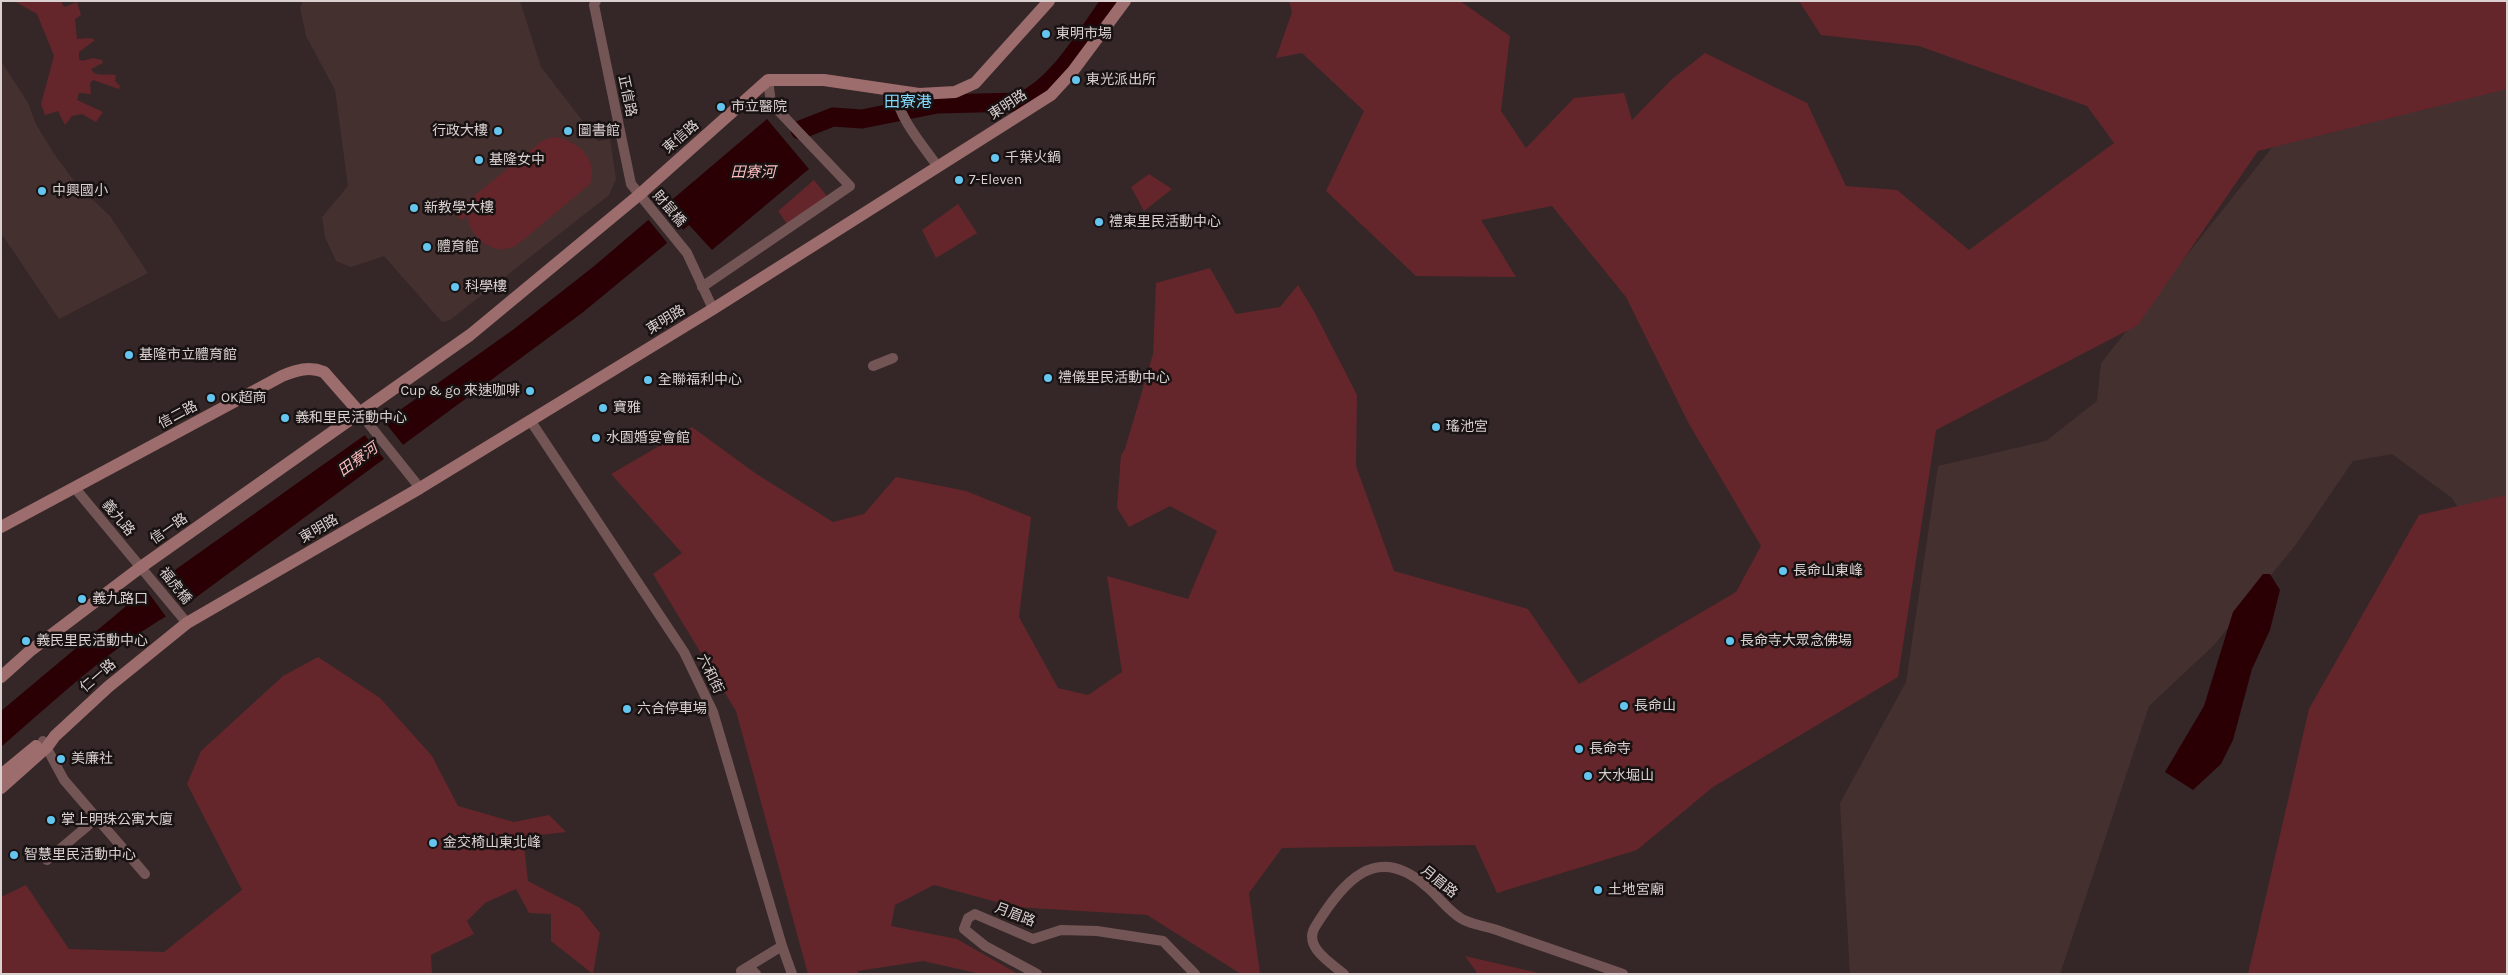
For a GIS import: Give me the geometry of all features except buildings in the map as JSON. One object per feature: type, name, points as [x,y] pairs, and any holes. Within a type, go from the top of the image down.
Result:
[{"type":"street","name":"正信路","points":[[596,1],[594,5],[599,35],[631,184],[639,195]]},
{"type":"street","points":[[702,287],[850,186],[771,103],[768,80],[824,80],[896,97],[944,94],[975,83],[1049,1]]},
{"type":"street","name":"東明路","points":[[187,623],[420,488],[713,309],[1051,95],[1073,71],[1125,1]]},
{"type":"street","name":"東信路","points":[[360,413],[470,335],[639,195],[768,80]]},
{"type":"street","points":[[896,97],[905,118],[938,167]]},
{"type":"street","name":"財鼠橋","points":[[639,195],[678,241],[694,264],[702,287],[713,309]]},
{"type":"street","points":[[873,366],[893,358]]},
{"type":"street","name":"信二路","points":[[1,527],[282,376],[299,370],[316,369],[324,372],[360,413]]},
{"type":"street","points":[[360,413],[420,488]]},
{"type":"street","name":"信一路","points":[[1,677],[30,651],[141,567],[360,413]]},
{"type":"street","name":"六和街","points":[[530,420],[684,652],[697,678],[713,712],[792,974]]},
{"type":"street","name":"義九路","points":[[74,487],[141,567]]},
{"type":"street","name":"福虎橋","points":[[141,567],[187,623]]},
{"type":"street","name":"仁一路","points":[[1,788],[48,741],[108,687],[187,623]]},
{"type":"street","points":[[48,741],[64,780],[145,874]]},
{"type":"street","name":"仁一路","points":[[1,774],[48,741]]},
{"type":"street","points":[[47,860],[97,818]]},
{"type":"street","name":"月眉路","points":[[1344,974],[1319,953],[1314,944],[1313,931],[1328,906],[1350,881],[1366,869],[1384,866],[1404,872],[1418,880],[1463,920],[1623,974]]},
{"type":"street","name":"月眉路","points":[[1037,974],[985,946],[964,929],[968,918],[975,914],[1033,939],[1061,930],[1097,931],[1164,941],[1195,974]]},
{"type":"street","points":[[749,970],[782,946]]},
{"type":"shaded area","points":[[14,1],[61,1],[64,7],[77,2],[81,15],[75,19],[77,39],[91,38],[95,40],[79,52],[79,59],[82,61],[93,58],[102,60],[103,63],[91,69],[93,72],[116,75],[115,81],[120,86],[119,89],[93,80],[90,83],[91,94],[79,93],[77,100],[103,112],[96,122],[82,114],[72,116],[65,125],[58,111],[45,115],[41,104],[54,56],[37,14]]},
{"type":"shaded area","name":"基隆女中","points":[[303,1],[520,1],[541,67],[598,141],[610,139],[616,179],[609,195],[450,320],[442,322],[384,256],[351,267],[336,261],[325,237],[322,217],[348,186],[335,90],[306,36],[300,8]]},
{"type":"shaded area","points":[[1289,1],[1460,1],[1510,36],[1501,111],[1526,148],[1574,98],[1624,93],[1632,120],[1671,80],[1705,53],[1807,103],[1846,186],[1897,190],[1969,250],[2114,143],[2087,106],[1919,46],[1821,35],[1799,1],[2507,1],[2507,89],[2258,151],[2138,325],[1936,430],[1898,677],[1713,787],[1637,850],[1497,893],[1475,845],[1282,848],[1249,893],[1260,974],[1241,974],[1147,915],[1015,907],[934,885],[895,905],[891,926],[957,939],[1018,974],[981,974],[923,961],[858,971],[858,974],[808,974],[736,711],[653,574],[682,553],[611,474],[692,427],[755,473],[833,522],[864,514],[896,477],[966,491],[1031,517],[1019,617],[1058,688],[1088,695],[1122,672],[1107,576],[1188,599],[1217,531],[1170,506],[1129,527],[1117,508],[1121,455],[1125,449],[1153,354],[1156,283],[1210,268],[1236,314],[1280,307],[1298,285],[1315,313],[1357,395],[1356,466],[1394,571],[1528,609],[1579,684],[1736,592],[1761,546],[1689,424],[1626,297],[1552,206],[1481,220],[1516,277],[1416,276],[1326,191],[1364,111],[1302,53],[1276,58],[1292,12]]},
{"type":"shaded area","points":[[2507,57],[2507,584],[2452,498],[2392,454],[2353,461],[2297,543],[2214,645],[2149,706],[2060,974],[1850,974],[1840,803],[1906,682],[1938,466],[2046,441],[2097,401],[2101,363],[2302,110]]},
{"type":"shaded area","name":"中興國小","points":[[1,61],[28,103],[36,124],[54,154],[78,186],[110,216],[148,273],[59,319],[1,233]]},
{"type":"shaded area","points":[[553,137],[570,142],[584,152],[591,166],[590,184],[517,245],[500,249],[485,244],[473,232],[467,216],[461,220],[454,212],[542,141]]},
{"type":"shaded area","points":[[1149,174],[1172,189],[1144,211],[1131,187]]},
{"type":"shaded area","points":[[814,180],[830,200],[790,228],[778,211]]},
{"type":"shaded area","points":[[958,204],[977,233],[936,258],[922,230]]},
{"type":"shaded area","points":[[2507,495],[2507,974],[2248,974],[2309,709],[2419,515]]},
{"type":"shaded area","points":[[318,657],[380,698],[432,756],[458,806],[514,822],[549,815],[566,832],[523,837],[528,881],[580,908],[600,933],[593,974],[551,941],[551,914],[529,913],[516,889],[485,903],[467,921],[474,934],[431,955],[432,974],[1,974],[1,897],[26,885],[69,949],[164,952],[242,890],[187,784],[201,751],[283,676]]},
{"type":"shaded area","points":[[1465,956],[1543,974],[1478,974]]},
{"type":"water","name":"田寮河","points":[[767,119],[809,169],[712,250],[689,225],[582,313],[183,607],[158,621],[111,653],[1,747],[1,711],[137,597],[514,329],[593,267]]},
{"type":"water","points":[[2263,574],[2270,574],[2280,590],[2270,630],[2252,669],[2233,740],[2221,764],[2193,790],[2165,772],[2204,706],[2233,612]]},
{"type":"pier","points":[[662,205],[685,232],[669,245],[647,218]]},
{"type":"pier","points":[[383,420],[404,446],[385,460],[364,434]]},
{"type":"pier","points":[[167,573],[191,604],[167,618],[145,588]]},
{"type":"waterway","name":"田寮河","points":[[800,130],[833,117],[862,119],[937,104],[1021,102],[1048,84],[1060,71],[1111,1]]},
{"type":"place","name":"東明市場","points":[[1046,34]]},
{"type":"place","name":"東光派出所","points":[[1076,80]]},
{"type":"place","name":"市立醫院","points":[[721,107]]},
{"type":"place","name":"行政大樓","points":[[498,131]]},
{"type":"place","name":"圖書館","points":[[568,131]]},
{"type":"place","name":"千葉火鍋","points":[[995,158]]},
{"type":"place","name":"基隆女中","points":[[479,160]]},
{"type":"place","name":"7-Eleven","points":[[959,180]]},
{"type":"place","name":"中興國小","points":[[42,191]]},
{"type":"place","name":"新教學大樓","points":[[414,208]]},
{"type":"place","name":"禮東里民活動中心","points":[[1099,222]]},
{"type":"place","name":"體育館","points":[[427,247]]},
{"type":"place","name":"科學樓","points":[[455,287]]},
{"type":"place","name":"基隆市立體育館","points":[[129,355]]},
{"type":"place","name":"禮儀里民活動中心","points":[[1048,378]]},
{"type":"place","name":"全聯福利中心","points":[[648,380]]},
{"type":"place","name":"Cup & go 來速咖啡","points":[[530,391]]},
{"type":"place","name":"OK超商","points":[[211,398]]},
{"type":"place","name":"寶雅","points":[[603,408]]},
{"type":"place","name":"義和里民活動中心","points":[[285,418]]},
{"type":"place","name":"瑤池宮","points":[[1436,427]]},
{"type":"place","name":"水園婚宴會館","points":[[596,438]]},
{"type":"place","name":"長命山東峰","points":[[1783,571]]},
{"type":"place","name":"義九路口","points":[[82,599]]},
{"type":"place","name":"義民里民活動中心","points":[[26,641]]},
{"type":"place","name":"長命寺大眾念佛場","points":[[1730,641]]},
{"type":"place","name":"長命山","points":[[1624,706]]},
{"type":"place","name":"六合停車場","points":[[627,709]]},
{"type":"place","name":"長命寺","points":[[1579,749]]},
{"type":"place","name":"美廉社","points":[[61,759]]},
{"type":"place","name":"大水堀山","points":[[1588,776]]},
{"type":"place","name":"掌上明珠公寓大廈","points":[[51,820]]},
{"type":"place","name":"金交椅山東北峰","points":[[433,843]]},
{"type":"place","name":"智慧里民活動中心","points":[[14,855]]},
{"type":"place","name":"土地宮廟","points":[[1598,890]]},
{"type":"district","name":"田寮港","points":[[908,102]]}]
